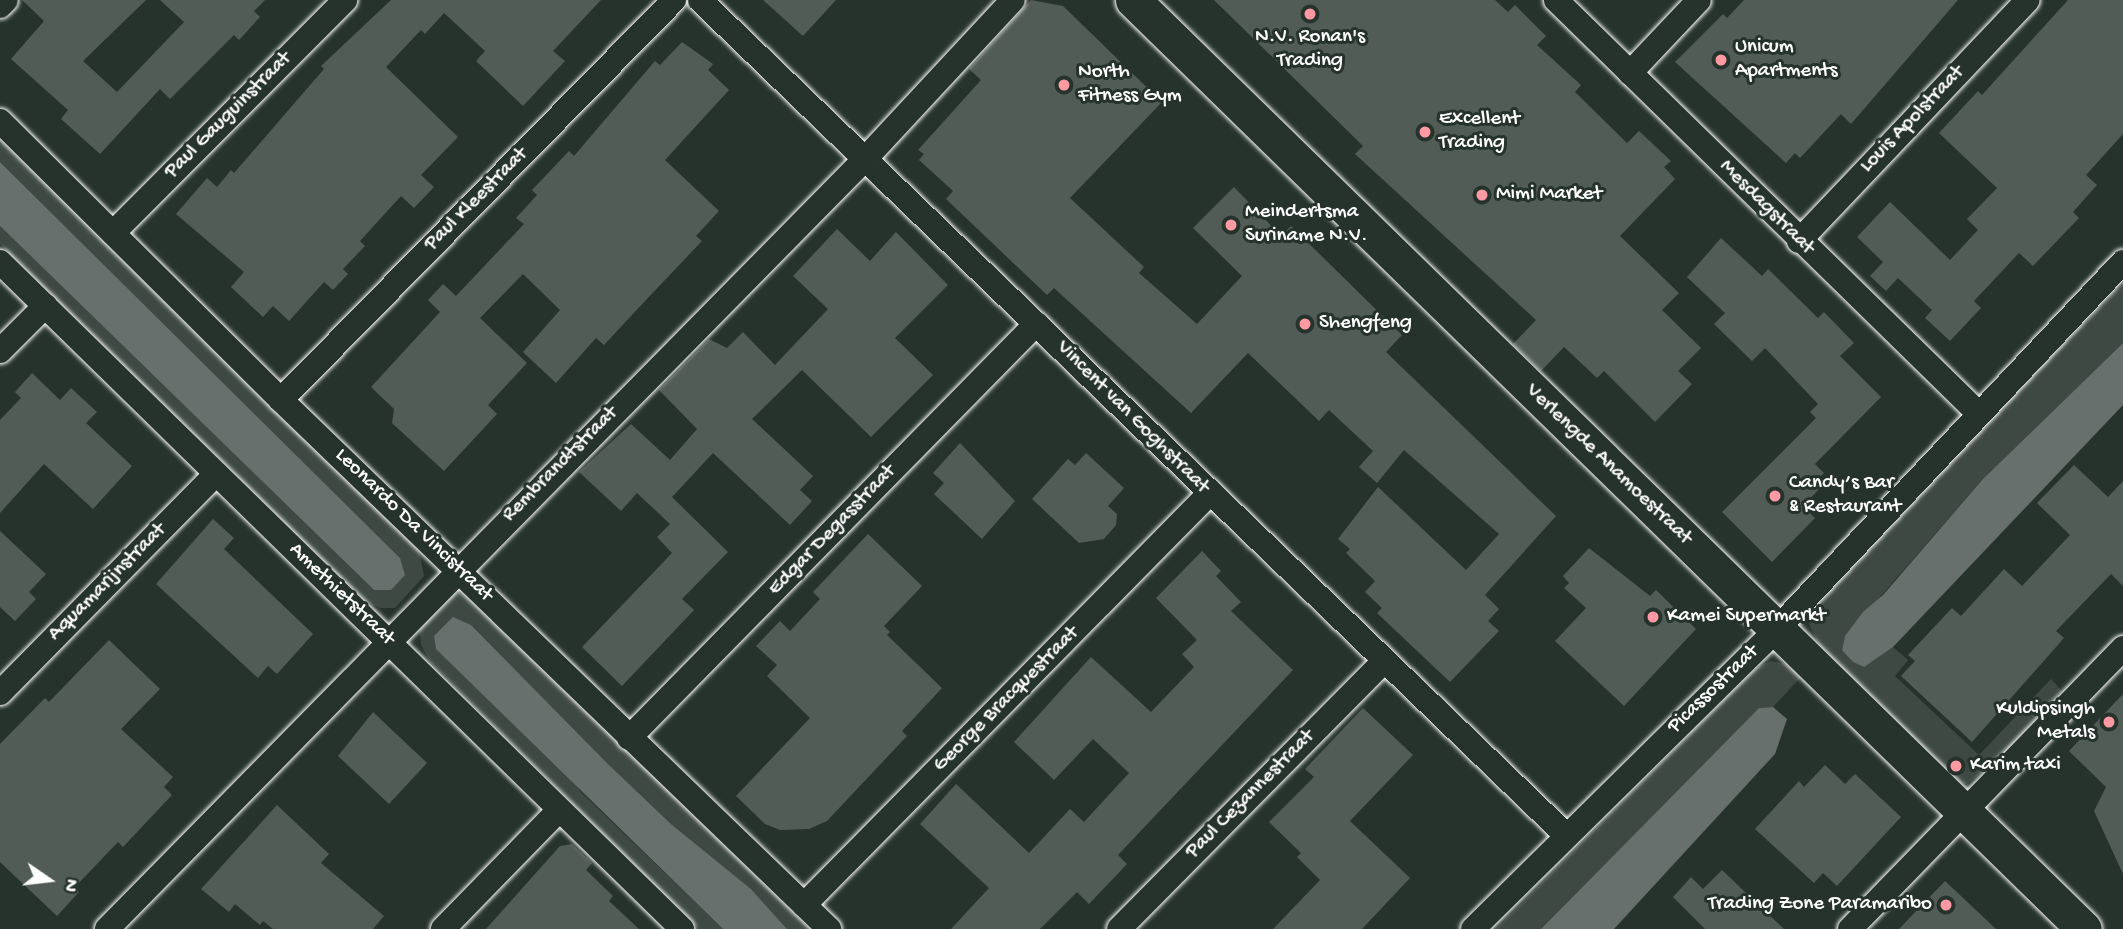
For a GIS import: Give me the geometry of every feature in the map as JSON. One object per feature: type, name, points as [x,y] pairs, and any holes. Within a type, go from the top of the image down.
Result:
[{"type":"street","points":[[0,6],[6,0]]},
{"type":"street","name":"Paul Gauguinstraat","points":[[113,233],[345,0]]},
{"type":"street","name":"Paul Kleestraat","points":[[281,400],[674,0]]},
{"type":"street","name":"Vincent van Goghstraat","points":[[700,0],[867,157],[1209,494],[1566,835]]},
{"type":"street","name":"Rembrandtstraat","points":[[107,929],[459,568],[867,157],[1013,0]]},
{"type":"street","name":"Verlengde Anamoestraat","points":[[1133,0],[2084,929]]},
{"type":"street","name":"Mesdagstraat","points":[[1556,0],[1799,241],[1978,413]]},
{"type":"street","points":[[1630,73],[1699,0]]},
{"type":"street","name":"Louis Apolstraat","points":[[1799,241],[2028,0]]},
{"type":"street","name":"Leonardo Da Vincistraat","points":[[0,121],[281,400],[459,568],[629,738],[829,929]]},
{"type":"street","name":"Amethietstraat","points":[[0,262],[682,929]]},
{"type":"street","name":"Picassostraat","points":[[1473,929],[1776,629],[2123,262]]},
{"type":"street","points":[[0,351],[45,306]]},
{"type":"street","name":"Edgar Degasstraat","points":[[629,738],[1037,324]]},
{"type":"street","name":"Aquamarijnstraat","points":[[0,694],[216,474]]},
{"type":"street","name":"George Bracquestraat","points":[[804,905],[1209,494]]},
{"type":"street","points":[[1850,929],[2123,648]]},
{"type":"street","name":"Paul Cezannestraat","points":[[1119,929],[1383,662]]},
{"type":"street","points":[[443,929],[559,810]]},
{"type":"shaded area","points":[[0,138],[419,550],[424,576],[395,608],[380,608],[365,601],[0,244],[0,226],[374,590],[400,558],[0,162]]},
{"type":"shaded area","points":[[0,162],[400,558],[405,575],[391,590],[374,590],[0,226]]},
{"type":"shaded area","points":[[2123,284],[2123,343],[1983,479],[1845,637],[1842,650],[1863,667],[1893,647],[1908,660],[1895,676],[1979,755],[2051,679],[2062,691],[1994,765],[1966,784],[1952,781],[1822,652],[1809,624],[1815,608],[1981,428]]},
{"type":"shaded area","points":[[2123,343],[2123,405],[1893,647],[1864,667],[1853,662],[1842,650],[1845,636],[1863,612],[1883,595],[1983,479]]},
{"type":"shaded area","points":[[460,593],[471,597],[810,929],[787,929],[751,889],[671,824],[608,764],[471,625],[580,791],[723,929],[699,929],[429,660],[421,645],[419,625],[449,594]]},
{"type":"shaded area","points":[[453,617],[471,625],[608,764],[671,824],[751,889],[787,929],[723,929],[436,649],[434,636]]},
{"type":"shaded area","points":[[1771,661],[1786,664],[1801,677],[1773,707],[1759,708],[1541,929],[1496,929],[1756,668]]},
{"type":"shaded area","points":[[1773,707],[1787,719],[1775,754],[1614,929],[1541,929],[1759,708]]},
{"type":"building","points":[[22,0],[146,0],[83,61],[117,92],[184,22],[160,0],[265,0],[254,11],[260,17],[239,40],[234,35],[170,99],[160,89],[100,154],[61,119],[68,110],[11,59],[44,21]]},
{"type":"building","points":[[391,0],[601,0],[553,51],[565,61],[523,106],[476,61],[485,51],[444,13],[425,34],[421,30],[386,67],[458,137],[421,175],[434,187],[414,208],[401,196],[360,241],[365,246],[343,269],[348,274],[333,290],[324,282],[289,321],[273,306],[263,317],[231,287],[244,272],[176,214],[207,178],[217,187],[231,170],[234,173],[324,69],[321,66]]},
{"type":"building","points":[[763,0],[836,0],[803,36]]},
{"type":"building","points":[[1031,0],[1063,6],[1162,102],[1070,198],[1144,267],[1139,273],[1197,324],[1242,276],[1193,228],[1234,187],[1281,236],[1291,226],[1402,335],[1386,352],[1556,516],[1485,595],[1499,609],[1488,621],[1499,631],[1450,682],[1377,613],[1382,608],[1365,592],[1375,581],[1346,553],[1350,549],[1338,539],[1378,487],[1466,570],[1499,534],[1404,450],[1377,483],[1359,467],[1373,451],[1329,410],[1319,421],[1248,353],[1191,413],[1054,288],[1047,295],[946,199],[953,191],[919,160],[924,154],[918,150],[981,80],[969,69]]},
{"type":"building","points":[[1214,0],[1495,0],[1508,12],[1515,5],[1546,36],[1537,45],[1581,85],[1575,92],[1627,143],[1639,131],[1671,161],[1664,167],[1675,179],[1620,236],[1679,293],[1662,310],[1701,348],[1678,371],[1692,384],[1655,422],[1604,371],[1597,378],[1564,347],[1541,371],[1513,344],[1536,320],[1355,154],[1363,146]]},
{"type":"building","points":[[1744,0],[1958,0],[1851,124],[1841,114],[1800,158],[1795,153],[1786,163],[1675,62],[1723,14],[1727,18]]},
{"type":"building","points":[[2068,0],[2123,0],[2123,134],[2086,175],[2097,185],[2073,212],[2079,218],[2033,266],[2019,253],[1974,301],[1981,308],[1950,341],[1925,318],[1932,310],[1898,278],[1886,291],[1870,276],[1883,262],[1857,237],[1890,202],[1950,260],[1978,230],[1967,219],[1997,188],[1939,133],[1978,91],[1982,95]]},
{"type":"building","points":[[682,42],[713,64],[708,70],[729,90],[665,160],[719,211],[696,236],[702,241],[604,345],[596,338],[556,383],[523,352],[560,310],[523,274],[480,318],[527,363],[488,405],[497,414],[444,471],[392,423],[394,409],[371,387],[440,312],[428,300],[443,284],[456,296],[524,224],[516,218],[537,195],[532,190],[569,151],[574,156],[655,61],[660,65]]},
{"type":"building","points":[[837,229],[870,261],[896,232],[948,285],[895,338],[933,375],[871,437],[802,370],[752,419],[813,476],[800,490],[812,501],[790,525],[713,453],[672,497],[728,552],[682,599],[694,610],[622,686],[582,647],[672,553],[657,537],[670,524],[637,493],[621,511],[579,472],[631,424],[670,460],[697,429],[659,390],[709,339],[727,348],[743,332],[775,365],[828,309],[793,276]]},
{"type":"building","points":[[1721,238],[1762,276],[1768,269],[1818,318],[1824,312],[1854,343],[1840,356],[1881,397],[1815,464],[1824,473],[1816,481],[1822,486],[1803,506],[1815,518],[1772,562],[1722,512],[1816,418],[1810,412],[1818,404],[1765,348],[1752,361],[1714,324],[1725,313],[1687,277]]},
{"type":"building","points":[[32,373],[60,400],[71,388],[97,412],[86,423],[132,466],[93,509],[44,464],[0,513],[0,420],[21,398],[15,392]]},
{"type":"building","points":[[960,443],[1015,501],[982,539],[934,494],[944,483],[933,473]]},
{"type":"building","points":[[1086,453],[1124,488],[1108,506],[1117,514],[1116,525],[1104,539],[1079,543],[1032,499],[1068,459],[1075,465]]},
{"type":"building","points":[[2074,465],[2108,497],[2123,481],[2123,586],[2111,574],[2056,631],[2064,638],[1972,742],[1901,676],[1915,661],[1908,655],[1952,608],[1961,616],[2004,569],[2022,586],[2070,535],[2037,503]]},
{"type":"building","points":[[213,519],[234,538],[224,549],[313,634],[277,674],[268,666],[258,678],[156,584]]},
{"type":"building","points":[[0,531],[46,574],[29,592],[36,599],[15,621],[0,607]]},
{"type":"building","points":[[868,534],[922,586],[884,626],[890,632],[887,635],[942,688],[902,731],[907,736],[827,821],[809,829],[780,830],[765,824],[736,796],[810,718],[767,676],[777,665],[756,646],[780,621],[790,631],[820,599],[813,592]]},
{"type":"building","points":[[1589,548],[1650,596],[1656,590],[1696,629],[1624,706],[1555,641],[1586,608],[1564,588],[1569,583],[1563,576]]},
{"type":"building","points":[[1202,551],[1221,571],[1216,576],[1241,602],[1231,611],[1293,670],[1118,855],[1127,864],[1089,904],[1077,892],[1040,929],[951,929],[989,888],[920,824],[956,784],[1029,853],[1070,809],[1084,822],[1129,773],[1093,739],[1054,780],[1014,742],[1091,657],[1151,712],[1194,667],[1182,654],[1197,640],[1156,598]]},
{"type":"building","points":[[109,640],[160,689],[121,729],[173,777],[164,787],[172,795],[123,847],[118,842],[74,888],[79,892],[57,916],[0,862],[0,744],[45,698],[49,702]]},
{"type":"building","name":"Kuldipsingh Metals","points":[[2123,694],[2123,874],[2094,811],[2106,787],[2069,751]]},
{"type":"building","points":[[1363,708],[1413,755],[1350,821],[1410,878],[1362,929],[1273,929],[1320,880],[1297,857],[1301,853],[1269,822],[1314,777],[1305,769]]},
{"type":"building","points":[[373,712],[427,763],[389,804],[338,756]]},
{"type":"building","points":[[1825,765],[1845,784],[1855,774],[1901,817],[1837,886],[1823,873],[1814,883],[1755,829],[1799,781],[1804,787]]},
{"type":"building","points":[[277,805],[329,854],[321,863],[384,916],[373,929],[273,929],[263,921],[260,925],[235,904],[229,912],[201,889]]},
{"type":"building","points":[[572,844],[592,863],[586,870],[613,896],[609,901],[639,929],[486,929],[560,846]]},
{"type":"building","points":[[1722,870],[1784,929],[1705,929],[1673,897],[1691,877],[1703,889]]},
{"type":"building","name":"Trading Zone Paramaribo","points":[[1945,881],[1996,929],[1899,929]]},
{"type":"place","name":"N.V. Ronan's Trading","points":[[1310,14]]},
{"type":"place","name":"Unicum Apartments","points":[[1721,60]]},
{"type":"place","name":"North Fitness Gym","points":[[1064,85]]},
{"type":"place","name":"Excellent Trading","points":[[1425,132]]},
{"type":"place","name":"Mimi Market","points":[[1482,195]]},
{"type":"place","name":"Meindertsma Suriname N.V.","points":[[1231,225]]},
{"type":"place","name":"Shengfeng","points":[[1305,324]]},
{"type":"place","name":"Candy’s Bar & Restaurant","points":[[1775,496]]},
{"type":"place","name":"Kamei Supermarkt","points":[[1653,617]]},
{"type":"place","name":"Kuldipsingh Metals","points":[[2109,722]]},
{"type":"place","name":"Karim taxi","points":[[1956,766]]},
{"type":"place","name":"Trading Zone Paramaribo","points":[[1946,905]]}]
